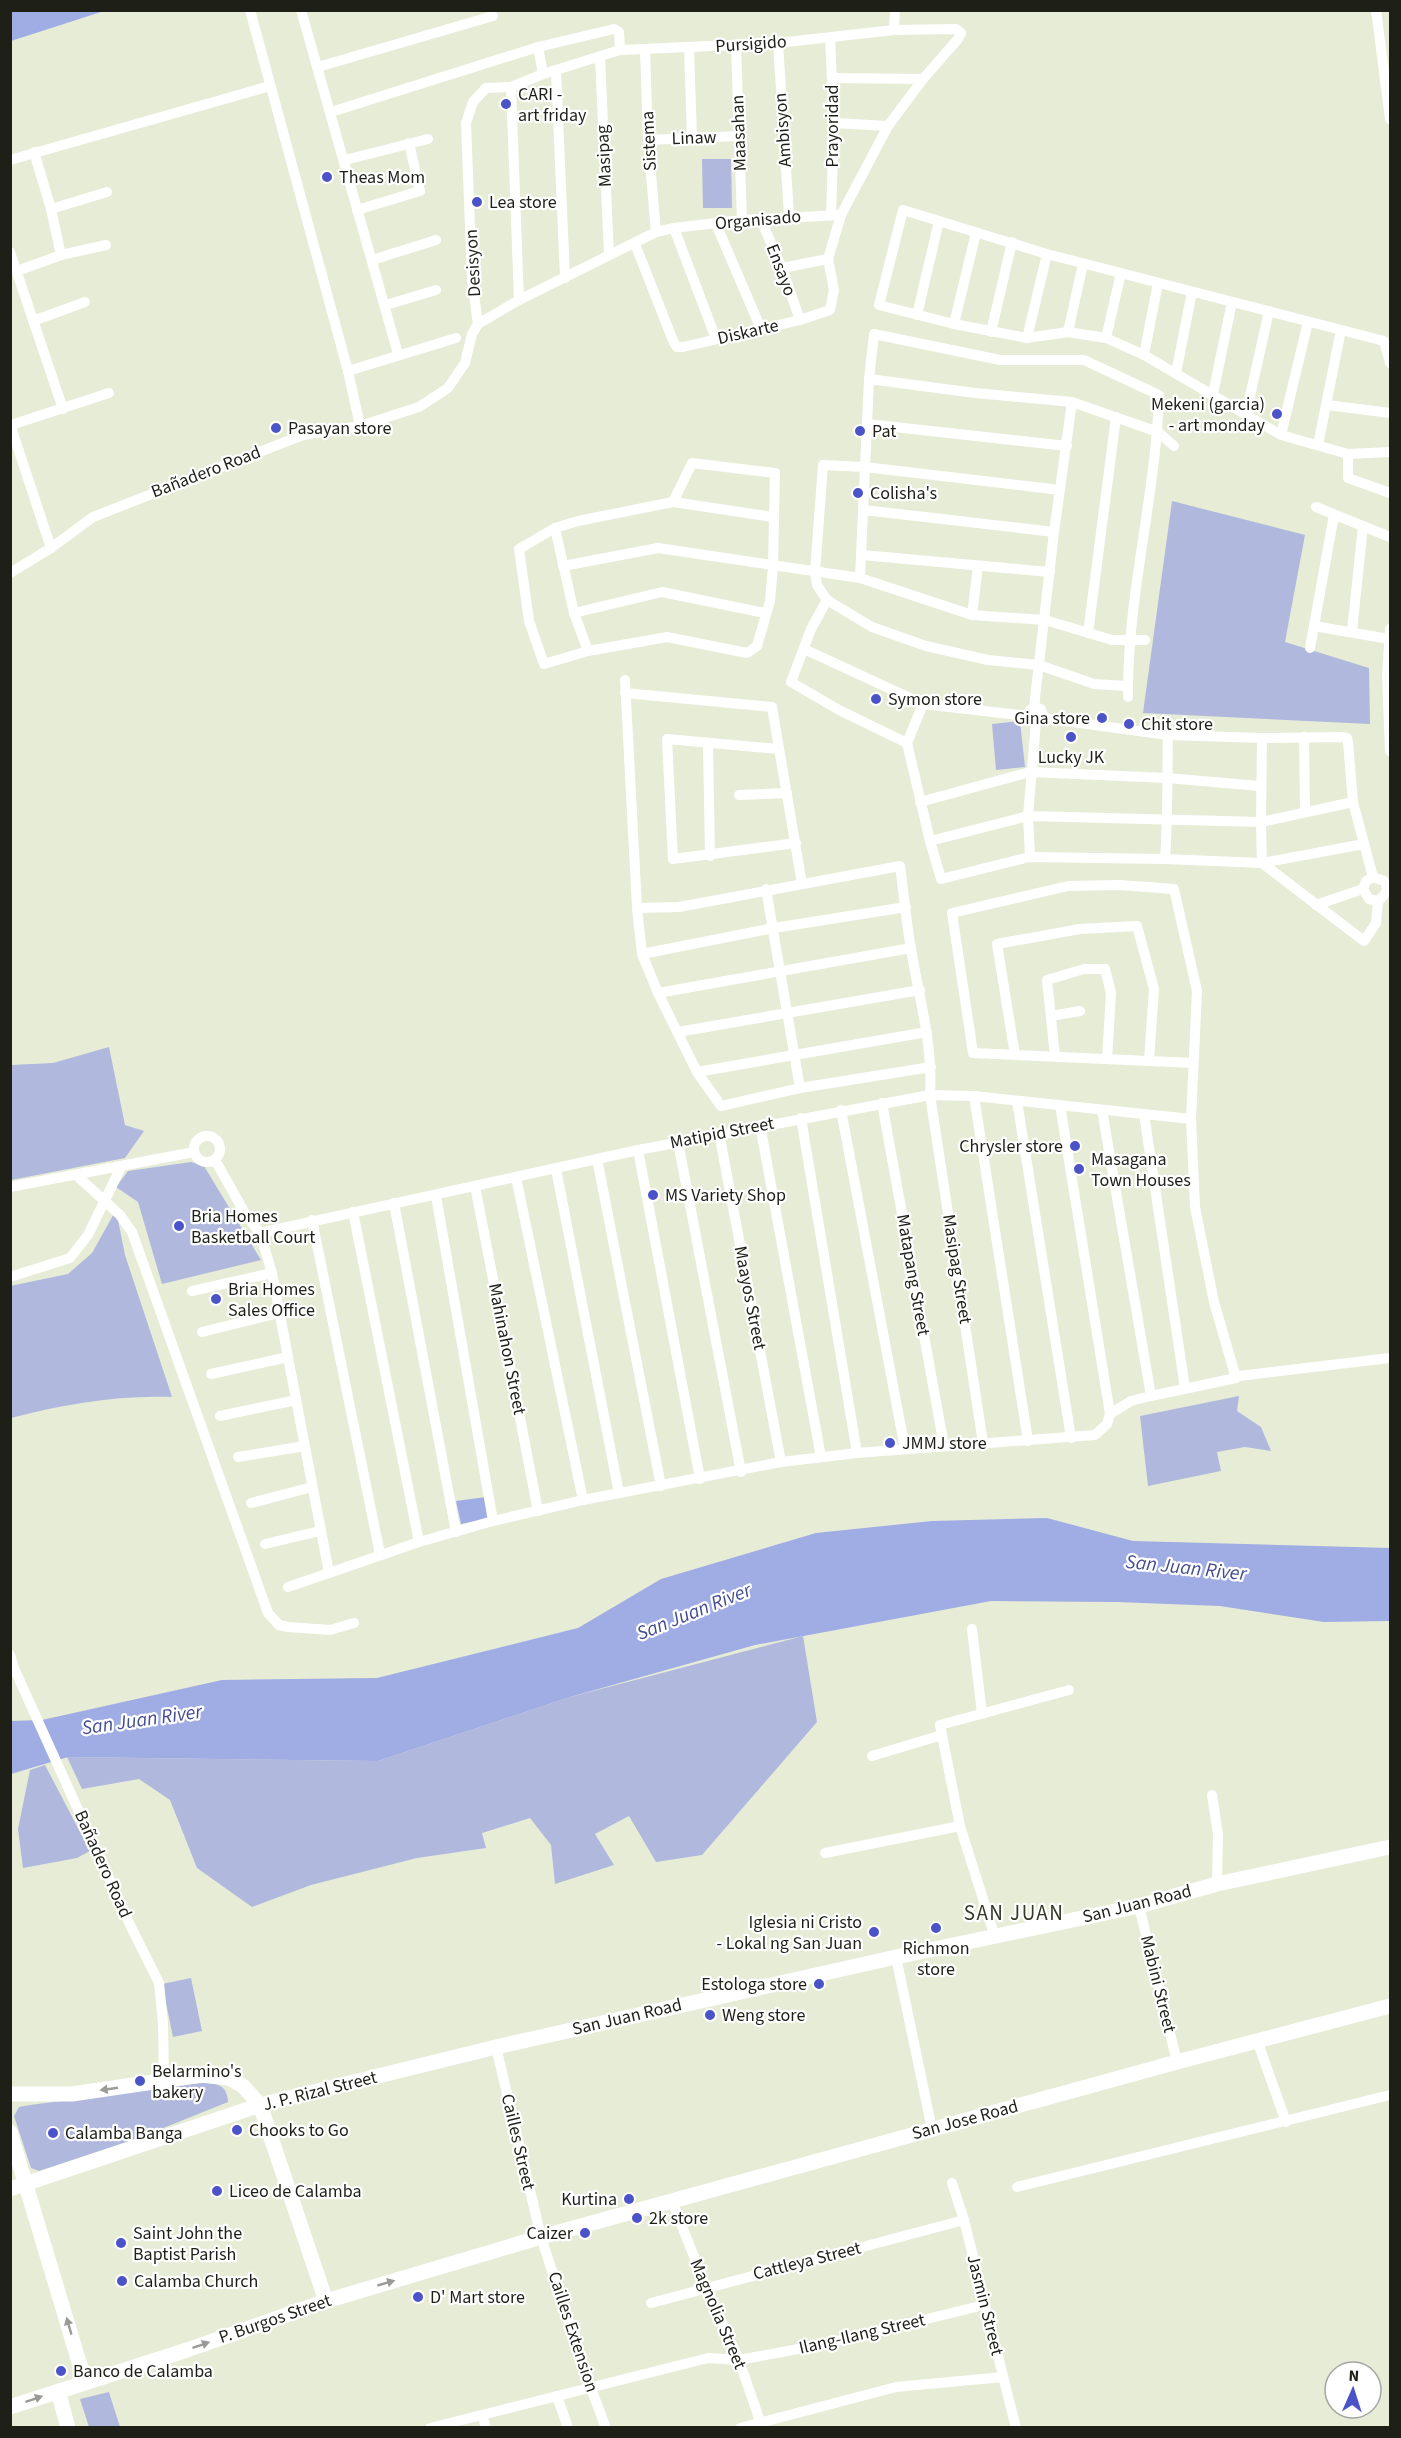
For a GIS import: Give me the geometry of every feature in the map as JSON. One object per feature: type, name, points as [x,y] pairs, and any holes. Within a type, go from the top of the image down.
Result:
[{"type":"street","points":[[250,10],[348,371],[360,426]]},
{"type":"street","points":[[301,10],[398,354]]},
{"type":"street","points":[[894,30],[895,10]]},
{"type":"street","points":[[1376,10],[1386,52],[1390,113]]},
{"type":"street","points":[[318,67],[493,16]]},
{"type":"street","points":[[331,112],[538,47],[614,29],[619,32],[620,50]]},
{"type":"street","name":"Pursigido","points":[[543,74],[620,50],[736,46],[894,30],[956,29],[961,33],[958,39],[923,80]]},
{"type":"street","name":"Prayoridad","points":[[830,37],[836,215]]},
{"type":"street","name":"Ambisyon","points":[[778,43],[789,216]]},
{"type":"street","name":"Maasahan","points":[[736,46],[742,220]]},
{"type":"street","points":[[538,47],[543,74]]},
{"type":"street","points":[[689,48],[692,139]]},
{"type":"street","name":"Sistema","points":[[645,50],[648,140],[656,232]]},
{"type":"street","name":"Masipag","points":[[600,58],[609,254]]},
{"type":"street","points":[[556,71],[565,278]]},
{"type":"street","name":"Desisyon","points":[[478,324],[472,280],[466,123],[473,102],[486,88],[511,87],[543,74]]},
{"type":"street","points":[[832,78],[923,80]]},
{"type":"street","points":[[836,215],[888,126],[923,80]]},
{"type":"street","points":[[10,160],[270,86]]},
{"type":"street","points":[[511,87],[519,300]]},
{"type":"street","points":[[834,123],[888,126]]},
{"type":"street","name":"Linaw","points":[[648,140],[739,136]]},
{"type":"street","points":[[345,160],[428,138]]},
{"type":"street","points":[[357,210],[420,191],[421,186],[409,143]]},
{"type":"street","points":[[34,152],[62,255]]},
{"type":"street","points":[[51,209],[107,192]]},
{"type":"street","points":[[1390,363],[1384,341],[1083,264],[903,210],[879,304],[954,324],[1027,338],[1068,332],[1106,338],[1144,355],[1281,435],[1348,453],[1390,452]]},
{"type":"street","name":"Organisado","points":[[478,324],[519,300],[656,232],[742,220],[836,215]]},
{"type":"street","name":"Diskarte","points":[[635,244],[674,343],[677,347],[683,348],[800,320],[830,310],[834,290],[828,259],[836,215]]},
{"type":"street","name":"Ensayo","points":[[761,220],[782,268],[800,320]]},
{"type":"street","points":[[918,315],[939,221]]},
{"type":"street","points":[[716,224],[760,329]]},
{"type":"street","points":[[674,228],[716,339]]},
{"type":"street","points":[[954,324],[976,233]]},
{"type":"street","points":[[372,260],[436,240]]},
{"type":"street","points":[[991,332],[1012,242]]},
{"type":"street","points":[[17,271],[62,255],[106,245]]},
{"type":"street","points":[[10,252],[63,409]]},
{"type":"street","points":[[1027,338],[1047,254]]},
{"type":"street","points":[[782,268],[828,259]]},
{"type":"street","points":[[1068,332],[1083,264]]},
{"type":"street","points":[[1106,338],[1121,273]]},
{"type":"street","points":[[1144,355],[1158,283]]},
{"type":"street","points":[[386,305],[436,290]]},
{"type":"street","points":[[1176,373],[1192,292]]},
{"type":"street","points":[[33,321],[85,302]]},
{"type":"street","points":[[1212,394],[1232,302]]},
{"type":"street","points":[[1246,414],[1269,312]]},
{"type":"street","points":[[1281,435],[1308,322]]},
{"type":"street","name":"Bañadero Road","points":[[10,573],[51,548],[93,517],[303,435],[360,426],[419,407],[448,388],[465,363],[472,334],[478,324]]},
{"type":"street","points":[[1318,445],[1341,330]]},
{"type":"street","points":[[860,578],[869,379],[874,334],[1000,360],[1084,360],[1159,395],[1158,432],[1131,640],[1128,697]]},
{"type":"street","points":[[348,371],[456,338]]},
{"type":"street","points":[[869,379],[975,393],[1072,402],[1158,432],[1174,446]]},
{"type":"street","points":[[51,548],[11,424],[109,393]]},
{"type":"street","points":[[1030,857],[1028,816],[1030,772],[1039,665],[1072,402]]},
{"type":"street","points":[[1327,405],[1390,413]]},
{"type":"street","points":[[1088,633],[1116,417]]},
{"type":"street","points":[[867,424],[1067,446]]},
{"type":"street","points":[[1348,453],[1348,478],[1390,493]]},
{"type":"street","points":[[674,502],[692,463],[775,473],[770,601],[757,646],[747,653],[667,637],[588,651],[544,664],[529,621],[519,549],[555,528],[578,521],[674,502],[773,517]]},
{"type":"street","points":[[1060,490],[866,467],[823,465],[815,572],[817,585],[828,600],[872,627],[926,646],[988,660],[1039,665],[1094,684],[1128,686]]},
{"type":"street","points":[[1316,507],[1390,537]]},
{"type":"street","points":[[864,510],[1054,532]]},
{"type":"street","points":[[1311,648],[1334,515]]},
{"type":"street","points":[[1352,631],[1363,526]]},
{"type":"street","points":[[555,528],[574,613],[588,651]]},
{"type":"street","points":[[563,566],[657,548],[773,567],[860,578],[972,615],[1045,620],[1112,640],[1145,640]]},
{"type":"street","points":[[862,555],[1050,572]]},
{"type":"street","points":[[972,615],[978,566]]},
{"type":"street","points":[[574,613],[662,592],[765,613]]},
{"type":"street","points":[[828,600],[811,629],[791,681],[839,710],[907,743]]},
{"type":"street","points":[[1314,626],[1390,634],[1390,751]]},
{"type":"street","points":[[804,648],[923,704],[1035,716],[1168,735],[1347,738],[1353,802],[1364,844],[1385,883],[1386,895],[1378,901],[1376,923],[1364,941],[1262,863]]},
{"type":"street","points":[[625,680],[637,908],[642,954],[658,993],[697,1072],[721,1106],[800,1088],[932,1067]]},
{"type":"street","points":[[625,693],[772,707],[802,884],[679,907],[637,908]]},
{"type":"street","points":[[923,704],[907,743],[941,879],[1030,857],[1262,863],[1364,844]]},
{"type":"street","points":[[1165,859],[1168,819],[1168,735]]},
{"type":"street","points":[[1304,737],[1305,812]]},
{"type":"street","points":[[1262,738],[1260,786],[1262,863]]},
{"type":"street","points":[[779,750],[667,739],[673,859],[796,843]]},
{"type":"street","points":[[708,742],[710,856]]},
{"type":"street","points":[[921,802],[1030,772],[1167,778],[1260,786]]},
{"type":"street","points":[[739,795],[787,793]]},
{"type":"street","points":[[930,841],[1028,816],[1261,822],[1353,802]]},
{"type":"street","name":"Masipag Street","points":[[802,884],[900,866],[911,948],[927,1032],[932,1067],[930,1095],[983,1443]]},
{"type":"street","points":[[1363,889],[1366,881],[1385,883]]},
{"type":"street","points":[[1110,1414],[1131,1401],[1236,1377],[1214,1302],[1195,1207],[1191,1119],[1197,991],[1174,889],[1120,885],[1068,886],[952,913],[974,1053],[1193,1063]]},
{"type":"street","points":[[766,889],[800,1088]]},
{"type":"street","points":[[1316,905],[1363,889]]},
{"type":"street","points":[[1363,889],[1369,899],[1378,901]]},
{"type":"street","points":[[642,954],[774,928],[906,907]]},
{"type":"street","points":[[1015,1055],[997,944],[1080,929],[1137,926],[1154,989],[1149,1060]]},
{"type":"street","points":[[658,993],[911,948]]},
{"type":"street","points":[[1055,1056],[1047,980],[1084,969],[1105,969],[1111,993],[1107,1059]]},
{"type":"street","points":[[678,1032],[920,990]]},
{"type":"street","points":[[1051,1016],[1080,1011]]},
{"type":"street","points":[[697,1072],[927,1032]]},
{"type":"street","name":"Matipid Street","points":[[260,1233],[719,1133],[930,1095],[974,1096],[1191,1119]]},
{"type":"street","points":[[974,1096],[1028,1441]]},
{"type":"street","points":[[1017,1101],[1071,1438]]},
{"type":"street","name":"Matapang Street","points":[[882,1103],[944,1446]]},
{"type":"street","points":[[288,1587],[380,1554],[493,1521],[583,1500],[741,1472],[781,1462],[857,1453],[1095,1435],[1107,1424],[1110,1414],[1060,1105]]},
{"type":"street","points":[[841,1110],[905,1449]]},
{"type":"street","points":[[1102,1110],[1150,1396]]},
{"type":"street","points":[[1144,1114],[1185,1388]]},
{"type":"street","points":[[801,1118],[857,1453]]},
{"type":"street","points":[[760,1125],[821,1457]]},
{"type":"street","name":"Maayos Street","points":[[719,1133],[781,1462]]},
{"type":"street","points":[[194,1152],[198,1140],[209,1137],[216,1141],[220,1148],[215,1160]]},
{"type":"street","points":[[678,1142],[741,1472]]},
{"type":"street","points":[[638,1150],[700,1479]]},
{"type":"street","points":[[194,1152],[202,1161],[215,1160]]},
{"type":"street","points":[[10,1187],[194,1152]]},
{"type":"street","points":[[597,1159],[661,1486]]},
{"type":"street","points":[[215,1160],[246,1215],[260,1233],[272,1273],[329,1573]]},
{"type":"street","points":[[10,1277],[70,1258],[88,1235],[121,1167]]},
{"type":"street","points":[[556,1169],[620,1493]]},
{"type":"street","points":[[76,1175],[120,1215],[132,1232],[268,1613],[279,1625],[288,1627],[330,1630],[354,1623]]},
{"type":"street","points":[[516,1177],[583,1500]]},
{"type":"street","name":"Mahinahon Street","points":[[476,1186],[538,1511]]},
{"type":"street","points":[[436,1196],[493,1521]]},
{"type":"street","points":[[394,1203],[456,1532]]},
{"type":"street","points":[[353,1212],[419,1542]]},
{"type":"street","points":[[312,1221],[380,1554]]},
{"type":"street","points":[[192,1291],[272,1273]]},
{"type":"street","points":[[202,1332],[279,1313]]},
{"type":"street","points":[[211,1374],[288,1357]]},
{"type":"street","points":[[1239,1376],[1390,1358]]},
{"type":"street","points":[[220,1416],[296,1400]]},
{"type":"street","points":[[238,1457],[304,1446]]},
{"type":"street","points":[[251,1503],[312,1487]]},
{"type":"street","points":[[265,1544],[320,1531]]},
{"type":"street","points":[[972,1629],[982,1714]]},
{"type":"street","name":"Bañadero Road","points":[[10,1655],[159,1983],[163,2023],[164,2081]]},
{"type":"street","points":[[995,1937],[960,1826],[940,1725],[1069,1690]]},
{"type":"street","points":[[872,1756],[942,1735]]},
{"type":"street","points":[[1212,1795],[1218,1834],[1217,1884]]},
{"type":"street","points":[[825,1853],[960,1826]]},
{"type":"street","name":"San Juan Road","points":[[496,2047],[896,1957],[1139,1906],[1217,1884],[1390,1847]]},
{"type":"street","name":"Mabini Street","points":[[1139,1906],[1177,2062]]},
{"type":"street","points":[[896,1957],[932,2129]]},
{"type":"street","name":"San Jose Road","points":[[541,2237],[1257,2040],[1390,2006]]},
{"type":"street","points":[[1257,2040],[1286,2122]]},
{"type":"street","name":"J. P. Rizal Street","points":[[10,2189],[260,2105],[496,2047]]},
{"type":"street","name":"Cailles Street","points":[[496,2047],[541,2237]]},
{"type":"street","points":[[10,2094],[72,2094],[201,2075],[229,2078],[243,2086],[260,2105],[326,2301]]},
{"type":"street","points":[[1017,2187],[1390,2095]]},
{"type":"street","points":[[10,2132],[85,2382]]},
{"type":"street","name":"Jasmin Street","points":[[952,2183],[964,2220],[1016,2427]]},
{"type":"street","name":"Magnolia Street","points":[[672,2201],[706,2287],[739,2360],[761,2425]]},
{"type":"street","name":"Cattleya Street","points":[[651,2303],[964,2220]]},
{"type":"street","name":"P. Burgos Street","points":[[10,2407],[326,2301],[541,2237]]},
{"type":"street","name":"Cailles Extension","points":[[541,2237],[606,2427]]},
{"type":"street","name":"Ilang-Ilang Street","points":[[430,2427],[708,2358],[739,2360],[825,2344],[984,2305]]},
{"type":"street","points":[[740,2427],[761,2425],[896,2387],[1003,2378]]},
{"type":"street","points":[[58,2391],[68,2427]]},
{"type":"street","points":[[557,2396],[568,2427]]},
{"type":"street","points":[[482,2415],[486,2427]]},
{"type":"shaded area","points":[[702,159],[731,159],[732,208],[703,208]]},
{"type":"shaded area","points":[[1172,501],[1305,535],[1285,642],[1369,668],[1370,724],[1143,713]]},
{"type":"shaded area","points":[[1020,721],[1025,767],[996,770],[992,724]]},
{"type":"shaded area","points":[[109,1047],[125,1125],[144,1131],[125,1158],[11,1180],[11,1065],[53,1063]]},
{"type":"shaded area","points":[[191,1162],[204,1166],[261,1260],[162,1284],[138,1202],[116,1187],[128,1171]]},
{"type":"shaded area","points":[[116,1210],[125,1255],[172,1397],[131,1397],[91,1402],[11,1418],[10,1286],[68,1274],[92,1253]]},
{"type":"shaded area","points":[[1239,1396],[1237,1411],[1261,1427],[1271,1451],[1245,1447],[1217,1452],[1221,1471],[1148,1486],[1140,1416]]},
{"type":"shaded area","points":[[803,1636],[817,1722],[702,1855],[656,1862],[629,1816],[595,1834],[614,1865],[555,1884],[551,1845],[530,1818],[482,1833],[486,1848],[417,1858],[311,1885],[252,1907],[197,1868],[170,1800],[139,1779],[82,1789],[67,1757],[378,1761],[570,1697]]},
{"type":"shaded area","points":[[45,1765],[90,1851],[77,1858],[23,1868],[18,1829],[30,1770]]},
{"type":"shaded area","points":[[191,1978],[202,2031],[173,2037],[162,1984]]},
{"type":"shaded area","points":[[202,2083],[221,2086],[226,2092],[228,2102],[136,2139],[39,2171],[31,2168],[14,2116],[19,2107]]},
{"type":"shaded area","points":[[109,2392],[120,2427],[89,2427],[80,2399]]},
{"type":"water","points":[[11,10],[104,10],[104,11],[11,41]]},
{"type":"water","points":[[486,1497],[491,1518],[461,1524],[456,1501]]},
{"type":"water","name":"San Juan River","points":[[1047,1518],[1133,1541],[1390,1548],[1390,1621],[1324,1622],[1220,1606],[991,1601],[755,1645],[570,1697],[378,1761],[68,1757],[11,1774],[10,1721],[42,1720],[222,1680],[377,1678],[578,1628],[661,1579],[816,1533],[932,1521]]},
{"type":"place","name":"CARI - art friday","points":[[506,104]]},
{"type":"place","name":"Theas Mom","points":[[327,177]]},
{"type":"place","name":"Lea store","points":[[477,202]]},
{"type":"place","name":"Mekeni (garcia) - art monday","points":[[1277,414]]},
{"type":"place","name":"Pasayan store","points":[[276,428]]},
{"type":"place","name":"Pat","points":[[860,431]]},
{"type":"place","name":"Colisha's","points":[[858,493]]},
{"type":"place","name":"Symon store","points":[[876,699]]},
{"type":"place","name":"Gina store","points":[[1102,718]]},
{"type":"place","name":"Chit store","points":[[1129,724]]},
{"type":"place","name":"Lucky JK","points":[[1071,737]]},
{"type":"place","name":"Chrysler store","points":[[1075,1146]]},
{"type":"place","name":"Masagana Town Houses","points":[[1079,1169]]},
{"type":"place","name":"MS Variety Shop","points":[[653,1195]]},
{"type":"place","name":"Bria Homes Basketball Court","points":[[179,1226]]},
{"type":"place","name":"Bria Homes Sales Office","points":[[216,1299]]},
{"type":"place","name":"JMMJ store","points":[[890,1443]]},
{"type":"place","name":"Richmon store","points":[[936,1928]]},
{"type":"place","name":"Iglesia ni Cristo - Lokal ng San Juan","points":[[874,1932]]},
{"type":"place","name":"Estologa store","points":[[819,1984]]},
{"type":"place","name":"Weng store","points":[[710,2015]]},
{"type":"place","name":"Belarmino's bakery","points":[[140,2081]]},
{"type":"place","name":"Chooks to Go","points":[[237,2130]]},
{"type":"place","name":"Calamba Banga","points":[[53,2133]]},
{"type":"place","name":"Liceo de Calamba","points":[[217,2191]]},
{"type":"place","name":"Kurtina","points":[[629,2199]]},
{"type":"place","name":"2k store","points":[[637,2218]]},
{"type":"place","name":"Caizer","points":[[585,2233]]},
{"type":"place","name":"Saint John the Baptist Parish","points":[[121,2243]]},
{"type":"place","name":"Calamba Church","points":[[122,2281]]},
{"type":"place","name":"D' Mart store","points":[[418,2297]]},
{"type":"place","name":"Banco de Calamba","points":[[61,2371]]},
{"type":"district","name":"SAN JUAN","points":[[1014,1913]]}]
